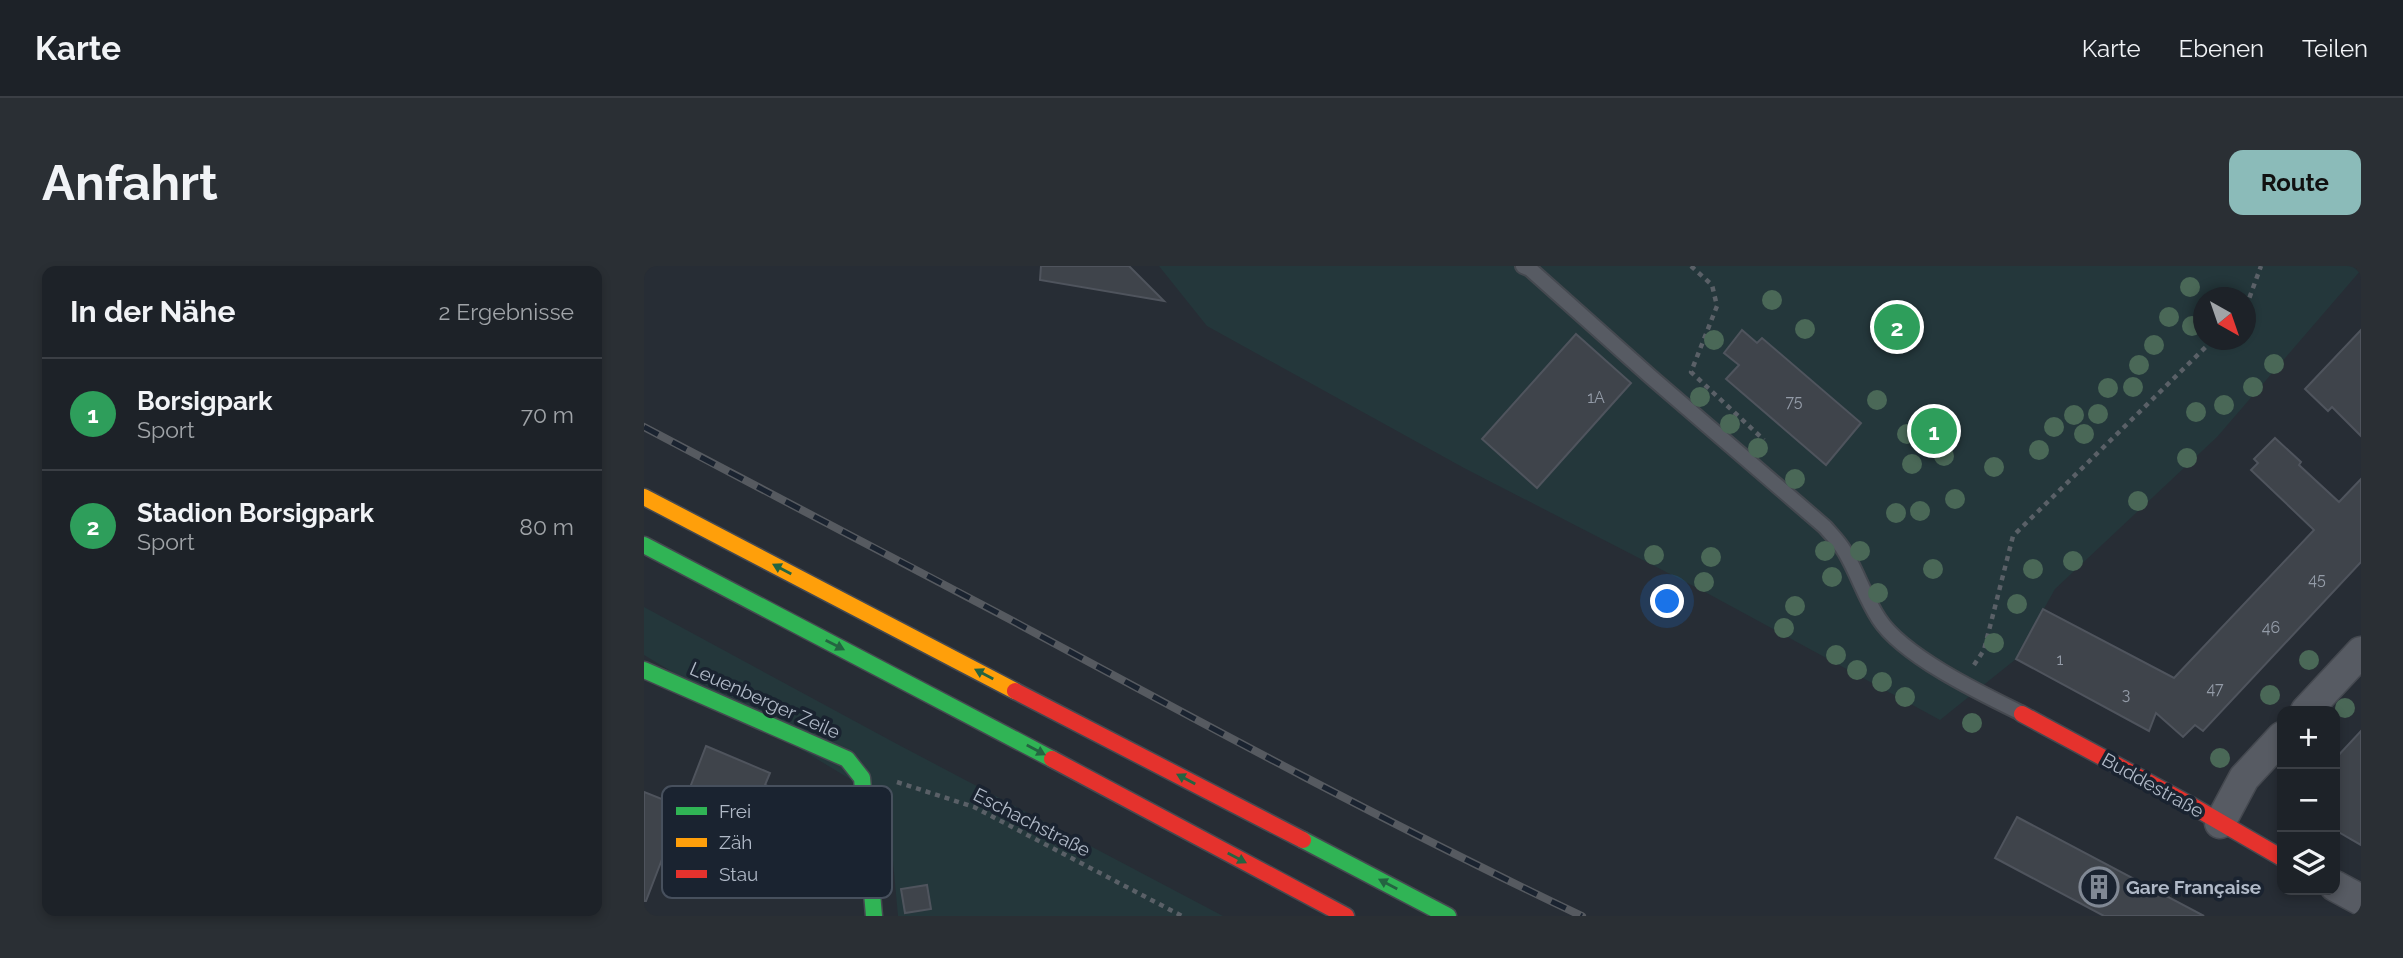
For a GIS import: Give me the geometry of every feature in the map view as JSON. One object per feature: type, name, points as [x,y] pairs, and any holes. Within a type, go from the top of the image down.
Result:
[{"type":"main road","points":[[644,497],[1448,916]]},
{"type":"main road","points":[[644,545],[1346,916]]},
{"type":"main road","name":"Leuenberger Zeile","points":[[644,670],[847,759],[862,778]]},
{"type":"main road","name":"Buddestraße","points":[[2022,714],[2277,855]]},
{"type":"main road","points":[[862,778],[863,786]]},
{"type":"main road","points":[[872,898],[874,916]]},
{"type":"street","points":[[2311,706],[2361,652]]},
{"type":"street","points":[[2220,823],[2244,778],[2277,742]]},
{"type":"street","points":[[2340,889],[2361,900]]},
{"type":"lane","points":[[1523,266],[1530,269],[1825,527],[1844,551],[1880,621],[1897,642],[1961,683],[2022,714]]},
{"type":"path","points":[[1690,266],[1712,285],[1717,306],[1691,372],[1770,446]]},
{"type":"path","points":[[2253,287],[2261,266]]},
{"type":"path","points":[[1961,683],[1984,650],[2013,536],[2203,350]]},
{"type":"path","name":"Eschachstraße","points":[[862,778],[904,783],[974,807],[1182,916]]},
{"type":"green space","points":[[1159,266],[2361,266],[2361,270],[2217,437],[2055,589],[2016,659],[1940,720],[1705,592],[1464,468],[1207,326]]},
{"type":"green space","points":[[644,607],[1223,916],[898,916],[892,851],[892,786],[862,786],[644,655]]},
{"type":"building","points":[[1041,266],[1129,266],[1164,301],[1040,280]]},
{"type":"building","points":[[1742,330],[1757,343],[1762,338],[1861,423],[1826,465],[1726,379],[1739,365],[1724,353]]},
{"type":"building","points":[[2361,330],[2361,436],[2332,407],[2328,411],[2305,389]]},
{"type":"building","points":[[1576,334],[1631,383],[1537,488],[1482,439]]},
{"type":"building","points":[[2275,438],[2301,462],[2299,465],[2339,502],[2361,479],[2361,562],[2203,731],[2195,725],[2183,737],[2156,713],[2149,731],[2016,659],[2043,609],[2174,678],[2314,530],[2251,470],[2258,463],[2254,459]]},
{"type":"building","points":[[2361,731],[2361,845],[2340,833],[2340,754]]},
{"type":"building","points":[[706,746],[770,773],[765,785],[768,786],[691,786]]},
{"type":"building","points":[[644,792],[662,799],[662,859],[644,901]]},
{"type":"building","name":"Gare Française","points":[[2017,817],[2204,916],[2104,916],[1995,858]]},
{"type":"building","points":[[927,885],[931,909],[905,913],[901,889]]},
{"type":"railway","points":[[644,427],[1295,772],[1582,916]]},
{"type":"traffic: fast","points":[[644,545],[1052,759]]},
{"type":"traffic: fast","points":[[644,670],[847,759],[862,778],[863,786]]},
{"type":"traffic: fast","points":[[1303,840],[1448,916]]},
{"type":"traffic: fast","points":[[872,898],[874,916]]},
{"type":"traffic: slow","points":[[644,497],[1015,691]]},
{"type":"traffic: jam","points":[[1015,691],[1303,840]]},
{"type":"traffic: jam","points":[[2022,714],[2189,804],[2277,855]]},
{"type":"traffic: jam","points":[[1052,759],[1346,916]]},
{"type":"place","name":"Stadion Borsigpark","points":[[1897,327]]},
{"type":"place","name":"Borsigpark","points":[[1934,431]]},
{"type":"place","name":"Gare Française","points":[[2099,887]]}]
